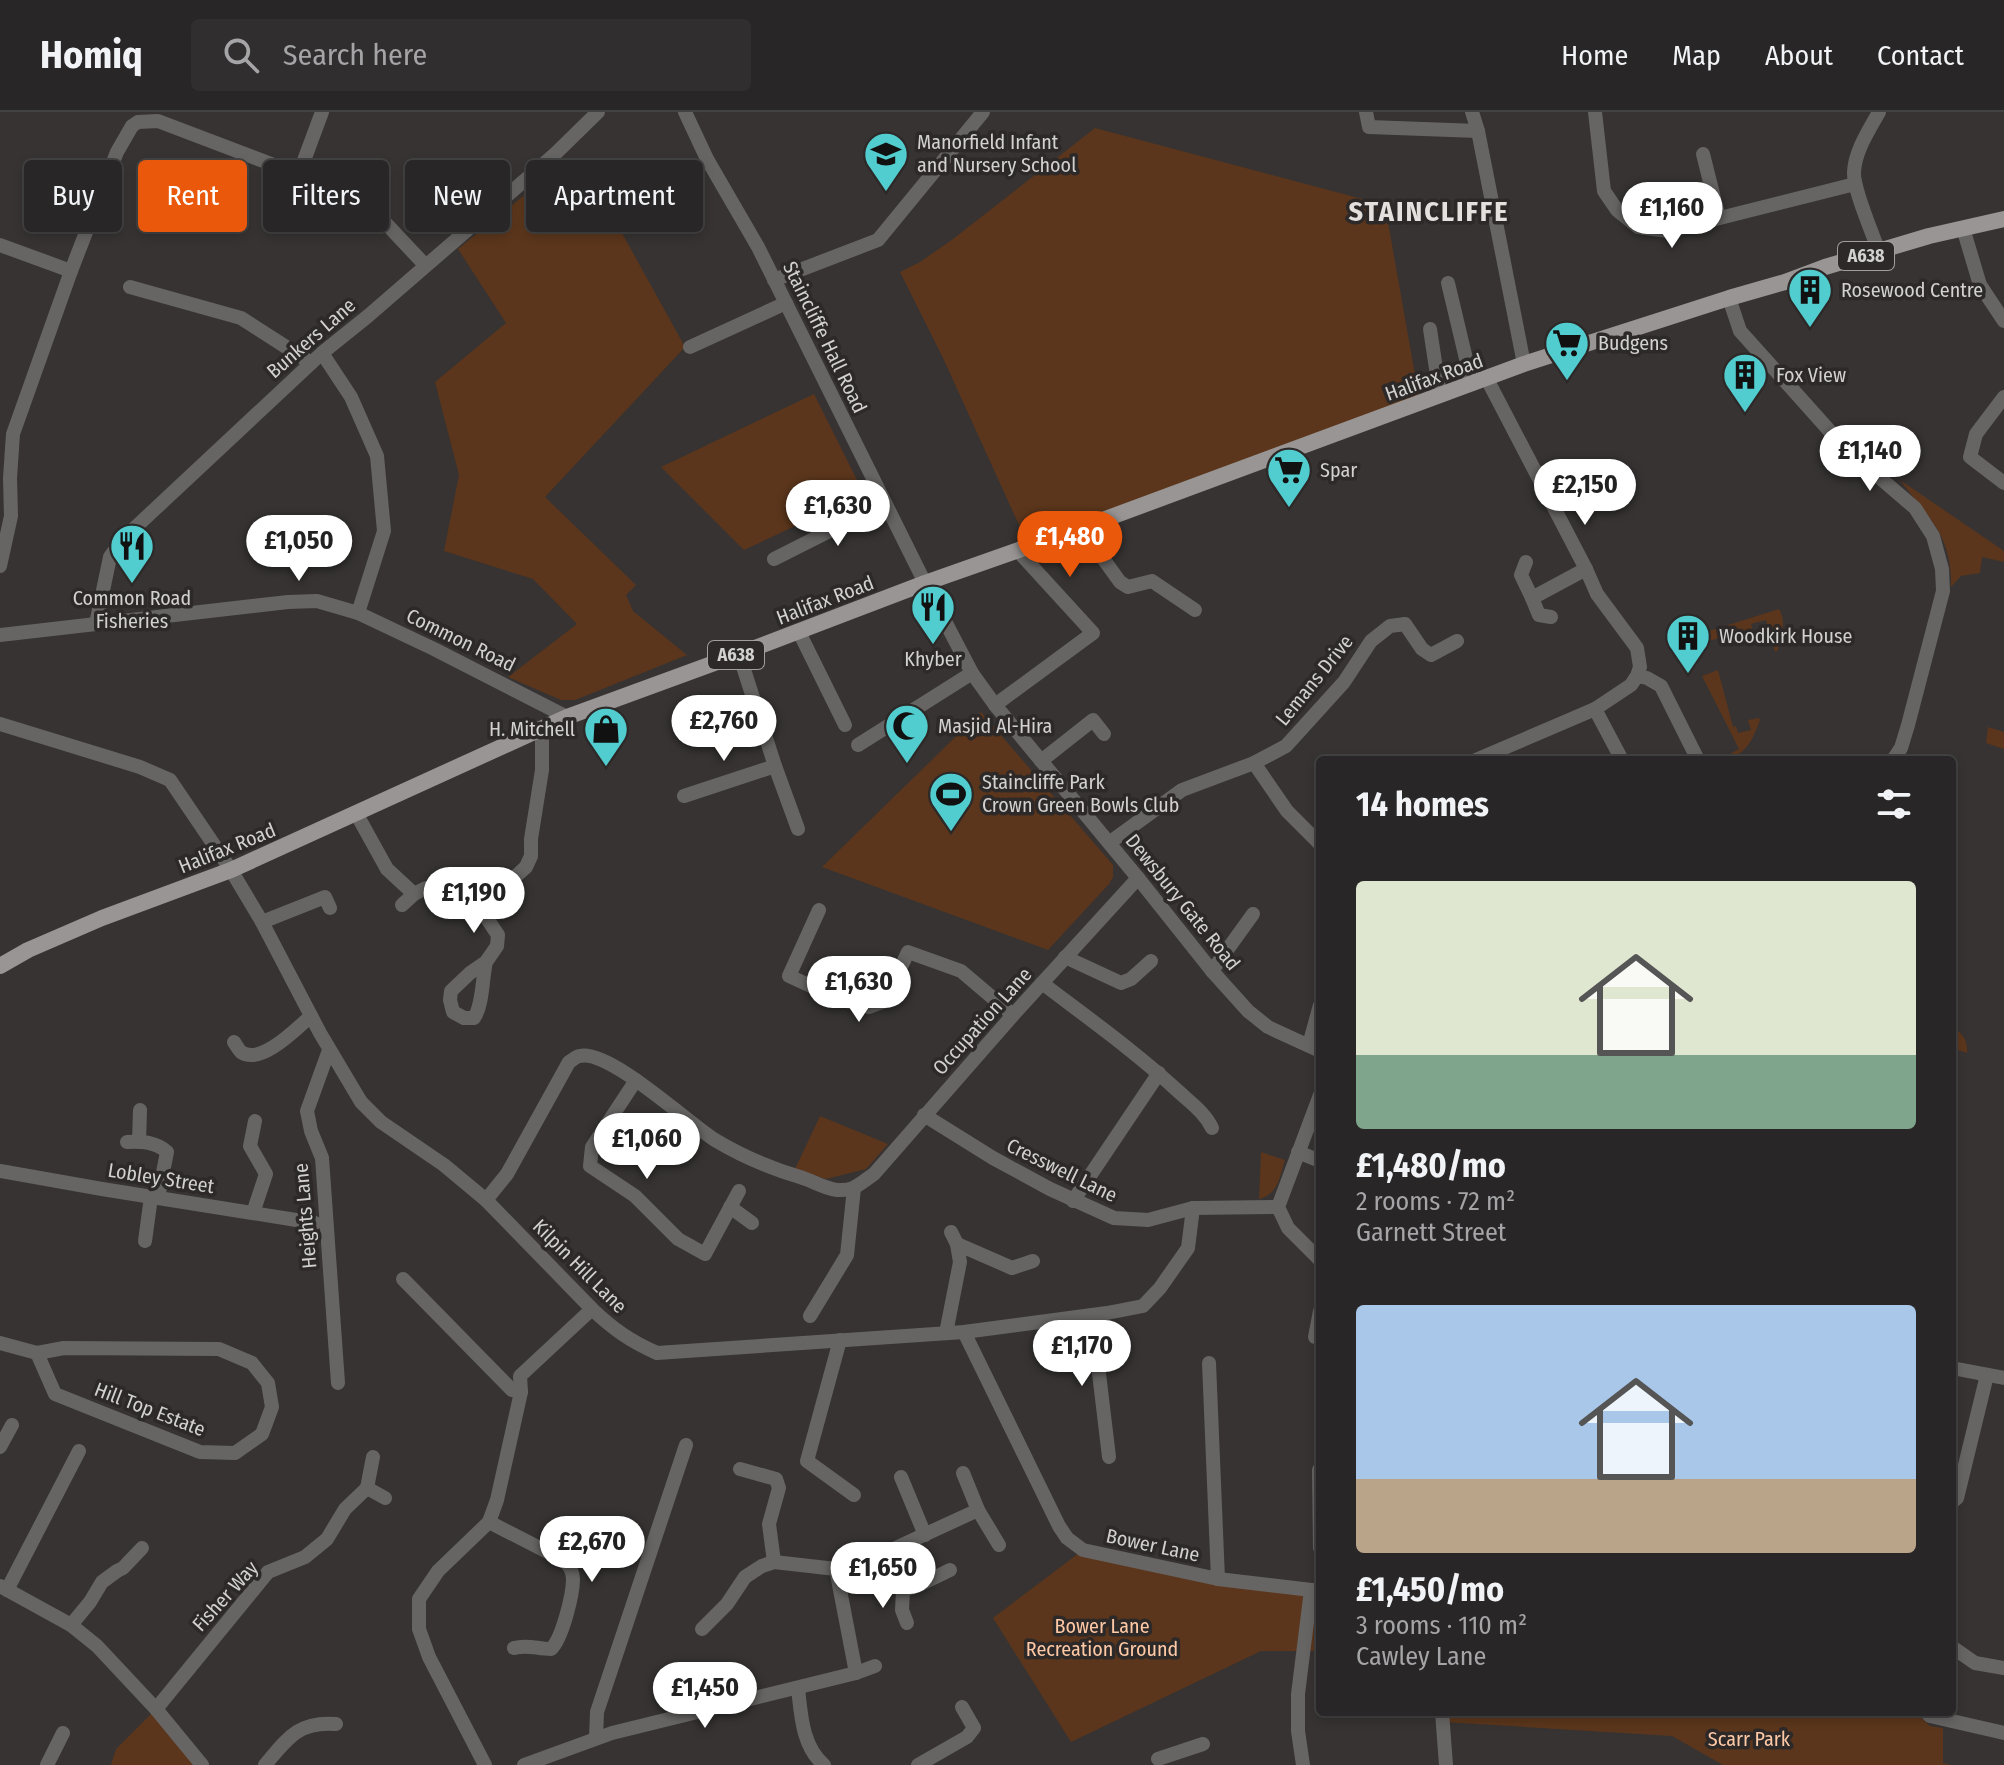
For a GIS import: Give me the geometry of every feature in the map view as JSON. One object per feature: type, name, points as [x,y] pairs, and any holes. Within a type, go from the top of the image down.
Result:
[{"type":"main road","name":"Halifax Road","points":[[0,966],[28,950],[102,918],[231,870],[567,717],[925,583],[1524,364],[1825,267],[1929,236],[2004,219]]},
{"type":"street","points":[[304,160],[322,112]]},
{"type":"street","name":"Bunkers Lane","points":[[96,624],[110,557],[124,538],[316,358],[555,154],[598,112]]},
{"type":"street","name":"Staincliffe Hall Road","points":[[685,112],[707,159],[758,247],[925,583]]},
{"type":"street","points":[[774,280],[878,240],[983,112]]},
{"type":"street","points":[[1366,112],[1369,127],[1478,131]]},
{"type":"street","points":[[1472,112],[1524,364]]},
{"type":"street","points":[[1595,112],[1604,191],[1617,210],[1638,227],[1668,231],[1855,184]]},
{"type":"street","points":[[1879,112],[1859,152],[1854,171],[1855,184],[1879,252]]},
{"type":"street","points":[[0,566],[11,516],[13,434],[71,271],[117,152],[132,126],[138,122],[158,121],[263,160]]},
{"type":"street","points":[[1703,154],[1719,218]]},
{"type":"street","points":[[389,227],[425,265]]},
{"type":"street","points":[[1963,228],[1980,285],[2004,321]]},
{"type":"street","points":[[0,245],[71,271]]},
{"type":"street","points":[[1448,283],[1479,382],[1586,569],[1597,594],[1637,648],[1640,667],[1631,685],[1595,709],[1491,756]]},
{"type":"street","points":[[130,287],[241,318],[316,358],[351,397],[377,456],[384,531],[358,613]]},
{"type":"street","points":[[1729,298],[1740,331],[1844,447],[1915,508],[1933,536],[1942,569],[1943,591],[1908,725],[1896,756]]},
{"type":"street","points":[[690,347],[786,303]]},
{"type":"street","points":[[1430,329],[1440,395]]},
{"type":"street","points":[[2004,397],[1976,434],[1970,457],[2004,483]]},
{"type":"street","points":[[774,559],[885,503]]},
{"type":"street","points":[[1081,528],[1120,582],[1128,587],[1152,581],[1195,610]]},
{"type":"street","points":[[995,705],[1093,633],[1018,551]]},
{"type":"street","points":[[1526,562],[1521,575],[1539,615],[1551,617]]},
{"type":"street","points":[[1532,598],[1586,569]]},
{"type":"street","name":"Dewsbury Gate Road","points":[[925,583],[972,673],[995,705],[1212,971],[1248,1011],[1268,1027],[1314,1048]]},
{"type":"street","name":"Common Road","points":[[0,635],[317,601],[358,613],[567,717]]},
{"type":"street","name":"Lemans Drive","points":[[1109,843],[1182,790],[1254,763],[1286,746],[1344,682],[1371,641],[1390,626],[1405,624],[1422,649],[1431,655],[1457,641]]},
{"type":"street","points":[[799,632],[845,725]]},
{"type":"street","points":[[739,654],[798,829]]},
{"type":"street","points":[[858,745],[972,673]]},
{"type":"street","points":[[1637,676],[1661,686],[1696,756]]},
{"type":"street","points":[[1595,709],[1620,756]]},
{"type":"street","points":[[1041,761],[1093,720],[1104,734]]},
{"type":"street","name":"Kilpin Hill Lane","points":[[0,724],[140,767],[170,780],[262,922],[329,1050],[361,1102],[381,1122],[444,1165],[486,1200],[592,1309],[632,1342],[657,1353],[964,1332],[1143,1306],[1188,1248],[1193,1208]]},
{"type":"street","points":[[486,962],[497,946],[498,935],[480,908],[526,867],[531,856],[542,770],[542,729]]},
{"type":"street","points":[[1254,763],[1287,811],[1316,840]]},
{"type":"street","points":[[684,796],[775,766]]},
{"type":"street","points":[[356,813],[387,869],[420,891],[402,905]]},
{"type":"street","name":"Occupation Lane","points":[[854,1188],[874,1174],[1138,878]]},
{"type":"street","points":[[262,922],[325,897],[330,908]]},
{"type":"street","points":[[819,910],[789,976],[839,999],[869,1007],[885,1001],[908,952],[961,971],[1013,1015]]},
{"type":"street","points":[[1212,971],[1253,914]]},
{"type":"street","points":[[1065,957],[1121,983],[1131,979],[1151,961]]},
{"type":"street","points":[[1042,983],[1159,1073],[1195,1106],[1212,1128]]},
{"type":"street","points":[[234,1042],[241,1052],[264,1054],[311,1016]]},
{"type":"street","name":"Heights Lane","points":[[329,1050],[307,1111],[322,1158],[338,1383]]},
{"type":"street","points":[[486,1200],[507,1174],[569,1062],[580,1056],[596,1057],[636,1080],[717,1141],[832,1191],[854,1188],[847,1255],[810,1316]]},
{"type":"street","points":[[1073,1201],[1159,1073]]},
{"type":"street","points":[[636,1080],[592,1147],[590,1166],[635,1196],[678,1239],[710,1258],[739,1191]]},
{"type":"street","points":[[1316,1105],[1278,1207],[1288,1228],[1316,1256]]},
{"type":"street","points":[[140,1110],[133,1142],[160,1146],[167,1152],[145,1241]]},
{"type":"street","name":"Cresswell Lane","points":[[924,1115],[993,1158],[1073,1201],[1114,1218],[1148,1220],[1193,1208],[1278,1207]]},
{"type":"street","points":[[253,1213],[266,1174],[250,1146],[255,1121]]},
{"type":"street","points":[[1298,1152],[1316,1159]]},
{"type":"street","name":"Lobley Street","points":[[0,1171],[315,1223]]},
{"type":"street","points":[[730,1207],[752,1223]]},
{"type":"street","points":[[946,1333],[960,1262],[954,1238],[1012,1268],[1033,1261]]},
{"type":"street","points":[[403,1279],[512,1390],[521,1392]]},
{"type":"street","points":[[485,1765],[429,1657],[419,1629],[419,1599],[438,1571],[489,1522],[497,1500],[521,1392],[520,1376],[592,1309]]},
{"type":"street","points":[[1092,1315],[1109,1457]]},
{"type":"street","name":"Bower Lane","points":[[964,1332],[1059,1526],[1067,1538],[1083,1550],[1218,1579],[1316,1590]]},
{"type":"street","points":[[1315,1337],[1316,1332]]},
{"type":"street","points":[[840,1340],[807,1461],[854,1495]]},
{"type":"street","name":"Hill Top Estate","points":[[0,1343],[37,1353],[64,1348],[219,1349],[252,1363],[268,1383],[272,1407],[262,1434],[235,1453],[200,1452],[55,1394],[37,1353]]},
{"type":"street","points":[[1209,1363],[1218,1579]]},
{"type":"street","points":[[1956,1369],[2004,1378]]},
{"type":"street","points":[[1956,1499],[1987,1375]]},
{"type":"street","points":[[0,1447],[12,1425]]},
{"type":"street","points":[[596,1738],[597,1712],[686,1445]]},
{"type":"street","points":[[79,1451],[4,1588],[71,1625],[97,1646],[156,1709],[202,1765]]},
{"type":"street","points":[[373,1457],[367,1488],[385,1498]]},
{"type":"street","points":[[740,1469],[776,1479],[779,1488],[769,1524],[774,1562]]},
{"type":"street","points":[[963,1473],[978,1510],[999,1545]]},
{"type":"street","points":[[901,1477],[925,1535]]},
{"type":"street","name":"Fisher Way","points":[[156,1709],[268,1572],[305,1557],[327,1539],[345,1509],[367,1488]]},
{"type":"street","points":[[702,1629],[727,1604],[745,1577],[762,1566],[774,1562],[836,1569],[882,1554],[978,1510]]},
{"type":"street","points":[[489,1522],[565,1561],[572,1569],[569,1602],[557,1643],[551,1649],[526,1645],[514,1648]]},
{"type":"street","points":[[71,1625],[102,1582],[123,1568],[142,1548]]},
{"type":"street","points":[[882,1554],[903,1590],[902,1610],[907,1623]]},
{"type":"street","points":[[836,1569],[856,1673]]},
{"type":"street","points":[[903,1590],[950,1570]]},
{"type":"street","points":[[1303,1765],[1298,1731],[1298,1694],[1316,1590]]},
{"type":"street","points":[[1956,1650],[1975,1663],[2004,1668]]},
{"type":"street","points":[[524,1765],[596,1738],[875,1666]]},
{"type":"street","points":[[798,1688],[802,1722],[808,1740],[824,1765]]},
{"type":"street","points":[[918,1765],[977,1731],[962,1707]]},
{"type":"street","points":[[1442,1716],[1446,1765]]},
{"type":"street","points":[[1930,1716],[2004,1733]]},
{"type":"street","points":[[265,1765],[293,1733],[319,1717],[336,1724]]},
{"type":"street","points":[[47,1765],[63,1733]]},
{"type":"street","points":[[1158,1759],[1182,1758],[1203,1744]]},
{"type":"green space","points":[[1095,128],[1385,205],[1420,403],[1029,547],[943,358],[900,272],[953,239]]},
{"type":"green space","points":[[526,194],[526,232],[621,232],[685,347],[545,497],[636,585],[626,595],[633,611],[687,655],[575,700],[561,700],[508,677],[577,624],[533,579],[444,551],[459,475],[435,382],[506,323],[458,249],[479,232],[510,232],[510,207]]},
{"type":"green space","points":[[814,394],[864,494],[744,550],[661,467]]},
{"type":"green space","points":[[1900,480],[2004,551],[2004,562],[1982,557],[1980,573],[1961,576],[1951,587],[1948,553],[1943,540]]},
{"type":"green space","points":[[1779,609],[1783,629],[1775,652],[1766,620],[1751,624],[1755,637],[1735,642],[1732,635],[1704,642],[1705,646],[1693,649],[1690,637]]},
{"type":"green space","points":[[1718,670],[1733,727],[1736,726],[1738,733],[1751,730],[1748,720],[1760,720],[1750,742],[1736,756],[1730,754],[1739,749],[1702,676]]},
{"type":"green space","points":[[981,712],[1113,865],[1113,877],[1109,884],[1048,950],[822,867]]},
{"type":"green space","points":[[1988,727],[2004,732],[2004,749],[1986,743]]},
{"type":"green space","points":[[1956,1031],[1964,1038],[1967,1053],[1956,1049]]},
{"type":"green space","points":[[820,1116],[888,1144],[866,1169],[826,1179],[795,1169]]},
{"type":"green space","points":[[1261,1152],[1285,1160],[1274,1189],[1259,1199]]},
{"type":"green space","name":"Bower Lane Recreation Ground","points":[[1083,1550],[1316,1590],[1316,1651],[1261,1651],[1071,1742],[993,1618]]},
{"type":"green space","points":[[156,1709],[202,1765],[111,1765],[116,1749]]},
{"type":"green space","name":"Scarr Park","points":[[1442,1716],[1919,1716],[1930,1726],[1943,1728],[1943,1763],[1951,1765],[1723,1765],[1672,1736],[1443,1722]]},
{"type":"place","name":"Manorfield Infant and Nursery School","points":[[886,193]]},
{"type":"place","name":"Rosewood Centre","points":[[1810,329]]},
{"type":"place","name":"Budgens","points":[[1567,382]]},
{"type":"place","name":"Fox View","points":[[1745,414]]},
{"type":"place","name":"Spar","points":[[1289,509]]},
{"type":"place","name":"Common Road Fisheries","points":[[132,585]]},
{"type":"place","name":"Khyber","points":[[933,646]]},
{"type":"place","name":"Woodkirk House","points":[[1688,675]]},
{"type":"place","name":"Masjid Al-Hira","points":[[907,765]]},
{"type":"place","name":"H. Mitchell","points":[[606,768]]},
{"type":"place","name":"Staincliffe Park Crown Green Bowls Club","points":[[951,833]]},
{"type":"district","name":"STAINCLIFFE","points":[[1429,211]]}]
